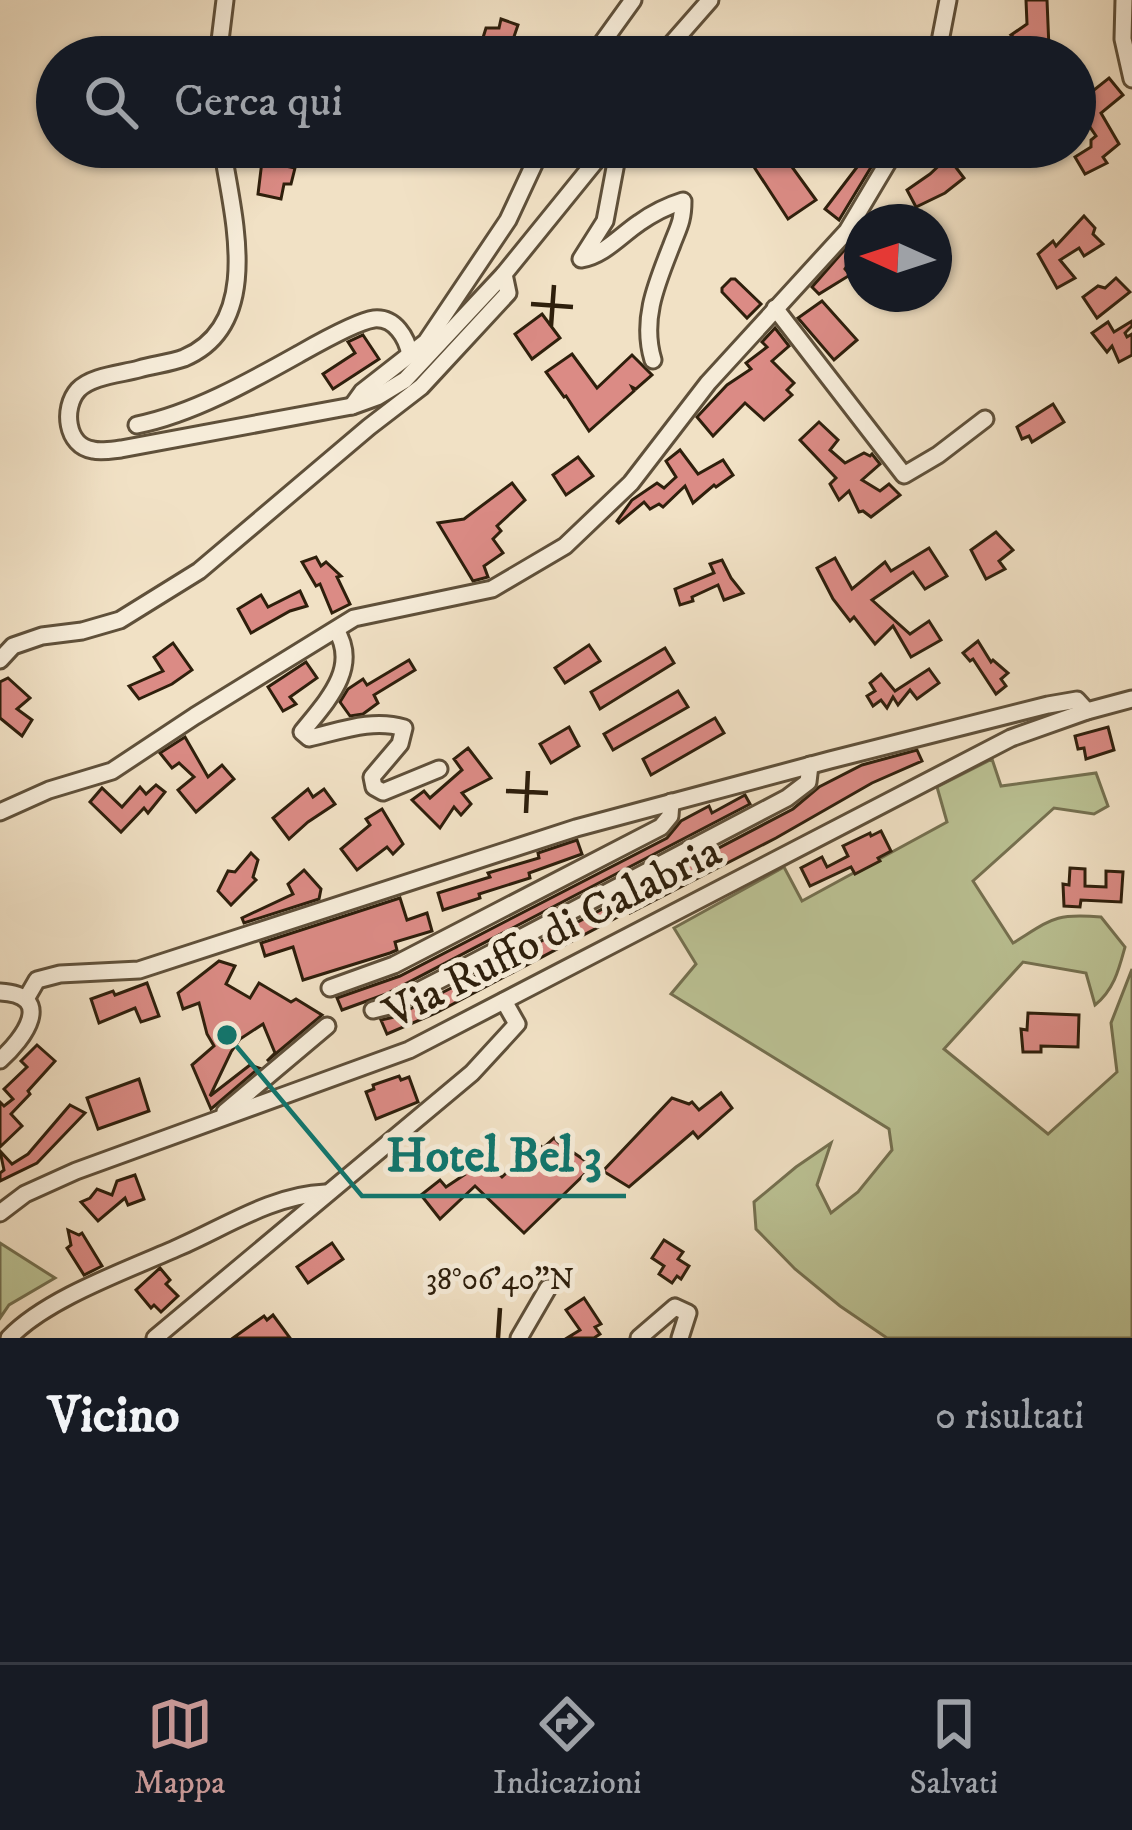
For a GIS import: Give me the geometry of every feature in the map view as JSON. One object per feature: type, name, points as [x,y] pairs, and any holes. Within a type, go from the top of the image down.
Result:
[{"type":"street","points":[[221,36],[225,0]]},
{"type":"street","points":[[607,36],[633,0]]},
{"type":"street","points":[[678,36],[710,0]]},
{"type":"street","points":[[941,36],[949,0]]},
{"type":"street","points":[[1124,0],[1124,39],[1131,71]]},
{"type":"street","points":[[225,168],[238,253],[235,300],[217,334],[184,358],[80,387],[69,418],[71,436],[81,446],[94,451],[121,449],[352,406],[377,397],[405,380],[505,274],[593,168]]},
{"type":"street","points":[[352,406],[362,392],[426,342],[508,220],[532,168]]},
{"type":"street","points":[[615,168],[605,221],[581,259],[593,257],[641,221],[683,201],[683,221],[646,324],[653,360]]},
{"type":"street","points":[[0,812],[49,790],[112,771],[354,618],[492,589],[565,546],[631,482],[708,383],[848,231],[885,168]]},
{"type":"street","points":[[0,659],[13,646],[42,636],[120,620],[199,571],[421,387],[508,293],[505,274]]},
{"type":"street","points":[[775,308],[904,475],[985,418]]},
{"type":"street","points":[[137,425],[186,412],[372,319],[399,330],[408,341],[410,355]]},
{"type":"street","points":[[335,630],[344,644],[344,671],[302,732],[308,738],[359,726],[390,723],[404,728],[400,744],[372,777],[374,787],[382,792],[440,769]]},
{"type":"street","name":"Via Ruffo di Calabria","points":[[0,1213],[25,1194],[76,1171],[409,1051],[1011,738],[1132,699]]},
{"type":"street","points":[[26,999],[37,980],[60,974],[139,970],[576,828],[671,802],[1048,705],[1077,700],[1087,711]]},
{"type":"street","points":[[373,1010],[464,968],[787,799],[808,782],[810,765]]},
{"type":"street","points":[[330,988],[394,965],[661,827],[670,816],[671,802]]},
{"type":"street","points":[[0,992],[16,992],[26,999],[32,1013],[20,1042],[0,1060]]},
{"type":"street","points":[[155,1338],[472,1073],[517,1024],[504,1001]]},
{"type":"street","points":[[214,1121],[327,1026]]},
{"type":"street","points":[[9,1338],[23,1323],[106,1278],[242,1216],[305,1194],[325,1193]]},
{"type":"street","points":[[519,1338],[548,1288]]},
{"type":"street","points":[[639,1338],[675,1307],[688,1312],[680,1338]]},
{"type":"green space","points":[[992,759],[1001,786],[1096,773],[1108,806],[1094,814],[1054,808],[973,881],[1013,943],[1054,919],[1085,916],[1101,917],[1125,947],[1111,986],[1095,1005],[1086,973],[1023,962],[944,1049],[1048,1134],[1117,1072],[1111,1023],[1132,969],[1132,1338],[887,1338],[840,1306],[756,1229],[754,1202],[831,1143],[817,1185],[831,1213],[858,1192],[892,1150],[889,1129],[671,994],[696,964],[674,928],[784,867],[802,901],[947,822],[937,787]]},
{"type":"green space","points":[[0,1243],[55,1278],[9,1305],[0,1318]]},
{"type":"building","points":[[1026,0],[1047,0],[1048,36],[1011,35],[1027,24]]},
{"type":"building","points":[[501,19],[518,25],[514,36],[484,36],[486,28],[499,28]]},
{"type":"building","points":[[1109,78],[1123,95],[1101,113],[1119,144],[1103,157],[1107,163],[1085,174],[1081,168],[1096,168],[1096,88]]},
{"type":"building","points":[[261,168],[295,168],[281,199],[258,194]]},
{"type":"building","points":[[755,168],[793,168],[816,200],[788,219]]},
{"type":"building","points":[[856,168],[871,168],[849,204],[844,204],[839,220],[825,209]]},
{"type":"building","points":[[936,168],[956,168],[964,178],[922,204],[914,204],[907,190]]},
{"type":"building","points":[[1084,216],[1103,244],[1084,256],[1079,248],[1060,260],[1075,278],[1057,288],[1038,254],[1053,241],[1056,246]]},
{"type":"building","points":[[844,251],[844,279],[819,294],[812,287]]},
{"type":"building","points":[[1116,278],[1130,292],[1097,318],[1083,297]]},
{"type":"building","points":[[731,279],[761,304],[747,318],[722,292]]},
{"type":"building","points":[[822,301],[857,340],[834,360],[798,318]]},
{"type":"building","points":[[542,314],[560,338],[532,359],[515,334]]},
{"type":"building","points":[[1132,321],[1125,333],[1127,337],[1132,334],[1132,355],[1119,362],[1112,346],[1107,352],[1092,333],[1108,322],[1114,332]]},
{"type":"building","points":[[775,328],[789,346],[772,361],[794,383],[787,390],[792,395],[764,420],[745,403],[713,436],[697,417],[727,385],[751,369],[746,363],[767,347],[762,342]]},
{"type":"building","points":[[363,335],[379,359],[333,389],[323,374],[355,353],[348,342]]},
{"type":"building","points":[[572,354],[597,388],[632,355],[652,375],[636,389],[632,387],[634,391],[589,431],[546,372]]},
{"type":"building","points":[[1053,404],[1064,422],[1032,442],[1029,436],[1022,439],[1017,427]]},
{"type":"building","points":[[819,422],[838,440],[830,450],[845,463],[864,453],[872,454],[880,464],[862,480],[880,491],[889,484],[900,495],[871,517],[859,512],[849,491],[839,500],[830,484],[836,478],[800,440]]},
{"type":"building","points":[[680,450],[698,474],[723,460],[733,475],[693,503],[685,486],[663,507],[650,509],[644,502],[619,523],[632,500],[657,483],[664,488],[676,477],[666,461]]},
{"type":"building","points":[[578,457],[593,476],[566,495],[553,475]]},
{"type":"building","points":[[512,483],[525,500],[497,526],[501,531],[493,539],[503,553],[484,566],[488,577],[473,581],[438,523],[464,519]]},
{"type":"building","points":[[996,532],[1013,550],[999,561],[1005,569],[986,579],[971,550]]},
{"type":"building","points":[[929,548],[947,576],[925,589],[913,572],[872,600],[910,634],[929,621],[941,640],[911,657],[893,626],[875,644],[854,617],[850,621],[817,568],[835,558],[852,589],[885,562],[891,571]]},
{"type":"building","points":[[316,557],[321,566],[326,562],[341,576],[337,577],[350,604],[332,613],[320,584],[316,586],[302,562]]},
{"type":"building","points":[[722,560],[743,593],[724,600],[718,585],[680,605],[675,589],[714,573],[710,564]]},
{"type":"building","points":[[300,591],[307,606],[251,633],[238,609],[261,595],[268,607]]},
{"type":"building","points":[[978,641],[991,662],[1008,673],[1001,679],[1006,686],[996,694],[973,659],[963,653]]},
{"type":"building","points":[[173,643],[192,670],[139,699],[129,686],[163,671],[154,657]]},
{"type":"building","points":[[589,645],[600,661],[565,683],[555,668]]},
{"type":"building","points":[[665,648],[674,663],[600,709],[591,692]]},
{"type":"building","points":[[409,660],[415,670],[374,695],[378,703],[363,714],[350,716],[340,702],[348,689],[363,679],[367,685]]},
{"type":"building","points":[[306,662],[317,678],[290,697],[296,704],[283,711],[268,687]]},
{"type":"building","points":[[929,669],[939,683],[917,699],[910,690],[898,705],[893,697],[887,708],[881,700],[873,706],[867,696],[875,691],[870,683],[881,674],[895,691]]},
{"type":"building","points":[[8,678],[30,698],[17,709],[32,720],[22,736],[0,718],[0,682]]},
{"type":"building","points":[[678,691],[688,707],[613,750],[604,734]]},
{"type":"building","points":[[715,718],[724,733],[651,775],[643,759]]},
{"type":"building","points":[[569,727],[579,746],[551,763],[540,744]]},
{"type":"building","points":[[1108,727],[1114,750],[1086,759],[1075,736]]},
{"type":"building","points":[[185,737],[208,777],[222,765],[234,779],[196,812],[178,790],[194,777],[179,763],[172,768],[160,753]]},
{"type":"building","points":[[468,748],[491,778],[462,793],[471,804],[461,815],[454,807],[440,828],[412,800],[424,791],[430,798],[462,770],[454,759]]},
{"type":"building","points":[[917,750],[922,761],[387,1034],[381,1020],[469,979],[793,809],[819,787],[862,765]]},
{"type":"building","points":[[156,785],[165,792],[148,813],[144,808],[121,832],[90,802],[102,788],[122,807],[140,787],[146,794]]},
{"type":"building","points":[[308,789],[313,797],[324,789],[335,804],[289,839],[273,818]]},
{"type":"building","points":[[745,795],[750,804],[386,994],[342,1010],[337,998],[400,976],[667,838],[681,821],[709,806],[712,813]]},
{"type":"building","points":[[382,809],[403,844],[393,854],[387,847],[357,870],[341,849],[370,825],[366,819]]},
{"type":"building","points":[[881,831],[891,851],[880,861],[855,874],[851,867],[810,886],[801,868],[822,857],[827,867],[848,856],[843,846]]},
{"type":"building","points":[[577,840],[582,854],[443,910],[438,893]]},
{"type":"building","points":[[251,853],[258,860],[256,880],[231,905],[218,891],[228,871],[235,872]]},
{"type":"building","points":[[1070,868],[1085,869],[1085,886],[1106,887],[1106,871],[1123,872],[1121,902],[1081,900],[1080,907],[1064,906],[1063,884],[1069,885]]},
{"type":"building","points":[[304,870],[321,889],[319,899],[244,923],[242,918],[293,894],[288,884]]},
{"type":"building","points":[[400,898],[407,920],[427,913],[432,931],[395,942],[397,950],[303,980],[293,947],[265,956],[261,943]]},
{"type":"building","points":[[219,961],[235,966],[226,984],[250,998],[259,983],[322,1015],[267,1061],[275,1053],[263,1024],[240,1039],[210,1096],[250,1065],[259,1068],[211,1109],[192,1065],[214,1046],[199,1003],[183,1009],[178,993]]},
{"type":"building","points":[[147,983],[159,1016],[141,1022],[135,1008],[99,1023],[91,999]]},
{"type":"building","points":[[1028,1013],[1079,1015],[1078,1047],[1041,1046],[1041,1052],[1023,1052],[1021,1029],[1027,1030]]},
{"type":"building","points":[[37,1045],[55,1061],[11,1114],[22,1126],[0,1147],[0,1102],[4,1106],[13,1099],[4,1089],[27,1067],[21,1061]]},
{"type":"building","points":[[399,1076],[401,1080],[409,1077],[418,1102],[376,1119],[366,1092]]},
{"type":"building","points":[[139,1079],[149,1111],[98,1129],[87,1098]]},
{"type":"building","points":[[721,1093],[732,1108],[698,1138],[693,1132],[629,1187],[603,1171],[672,1098],[692,1102],[699,1110]]},
{"type":"building","points":[[70,1105],[85,1113],[37,1163],[0,1181],[4,1170],[0,1151],[12,1164],[28,1154]]},
{"type":"building","points":[[554,1138],[593,1166],[524,1233],[475,1186],[440,1219],[421,1195],[440,1180],[446,1187],[464,1175],[461,1173],[481,1155],[502,1177],[538,1144],[543,1148]]},
{"type":"building","points":[[135,1175],[144,1199],[128,1205],[125,1198],[98,1221],[81,1202],[97,1189],[112,1195],[117,1181]]},
{"type":"building","points":[[68,1230],[82,1233],[102,1266],[84,1275],[67,1248],[71,1245]]},
{"type":"building","points":[[664,1240],[683,1252],[678,1259],[689,1266],[672,1283],[659,1274],[664,1266],[652,1258]]},
{"type":"building","points":[[332,1243],[343,1259],[308,1283],[297,1267]]},
{"type":"building","points":[[160,1268],[170,1280],[166,1284],[178,1296],[161,1312],[154,1305],[151,1308],[136,1290]]},
{"type":"building","points":[[584,1298],[601,1324],[595,1327],[600,1334],[567,1338],[580,1330],[566,1310]]},
{"type":"building","points":[[273,1315],[290,1338],[233,1338],[264,1316],[267,1320]]},
{"type":"place","name":"Hotel Bel 3","points":[[227,1035]]}]
